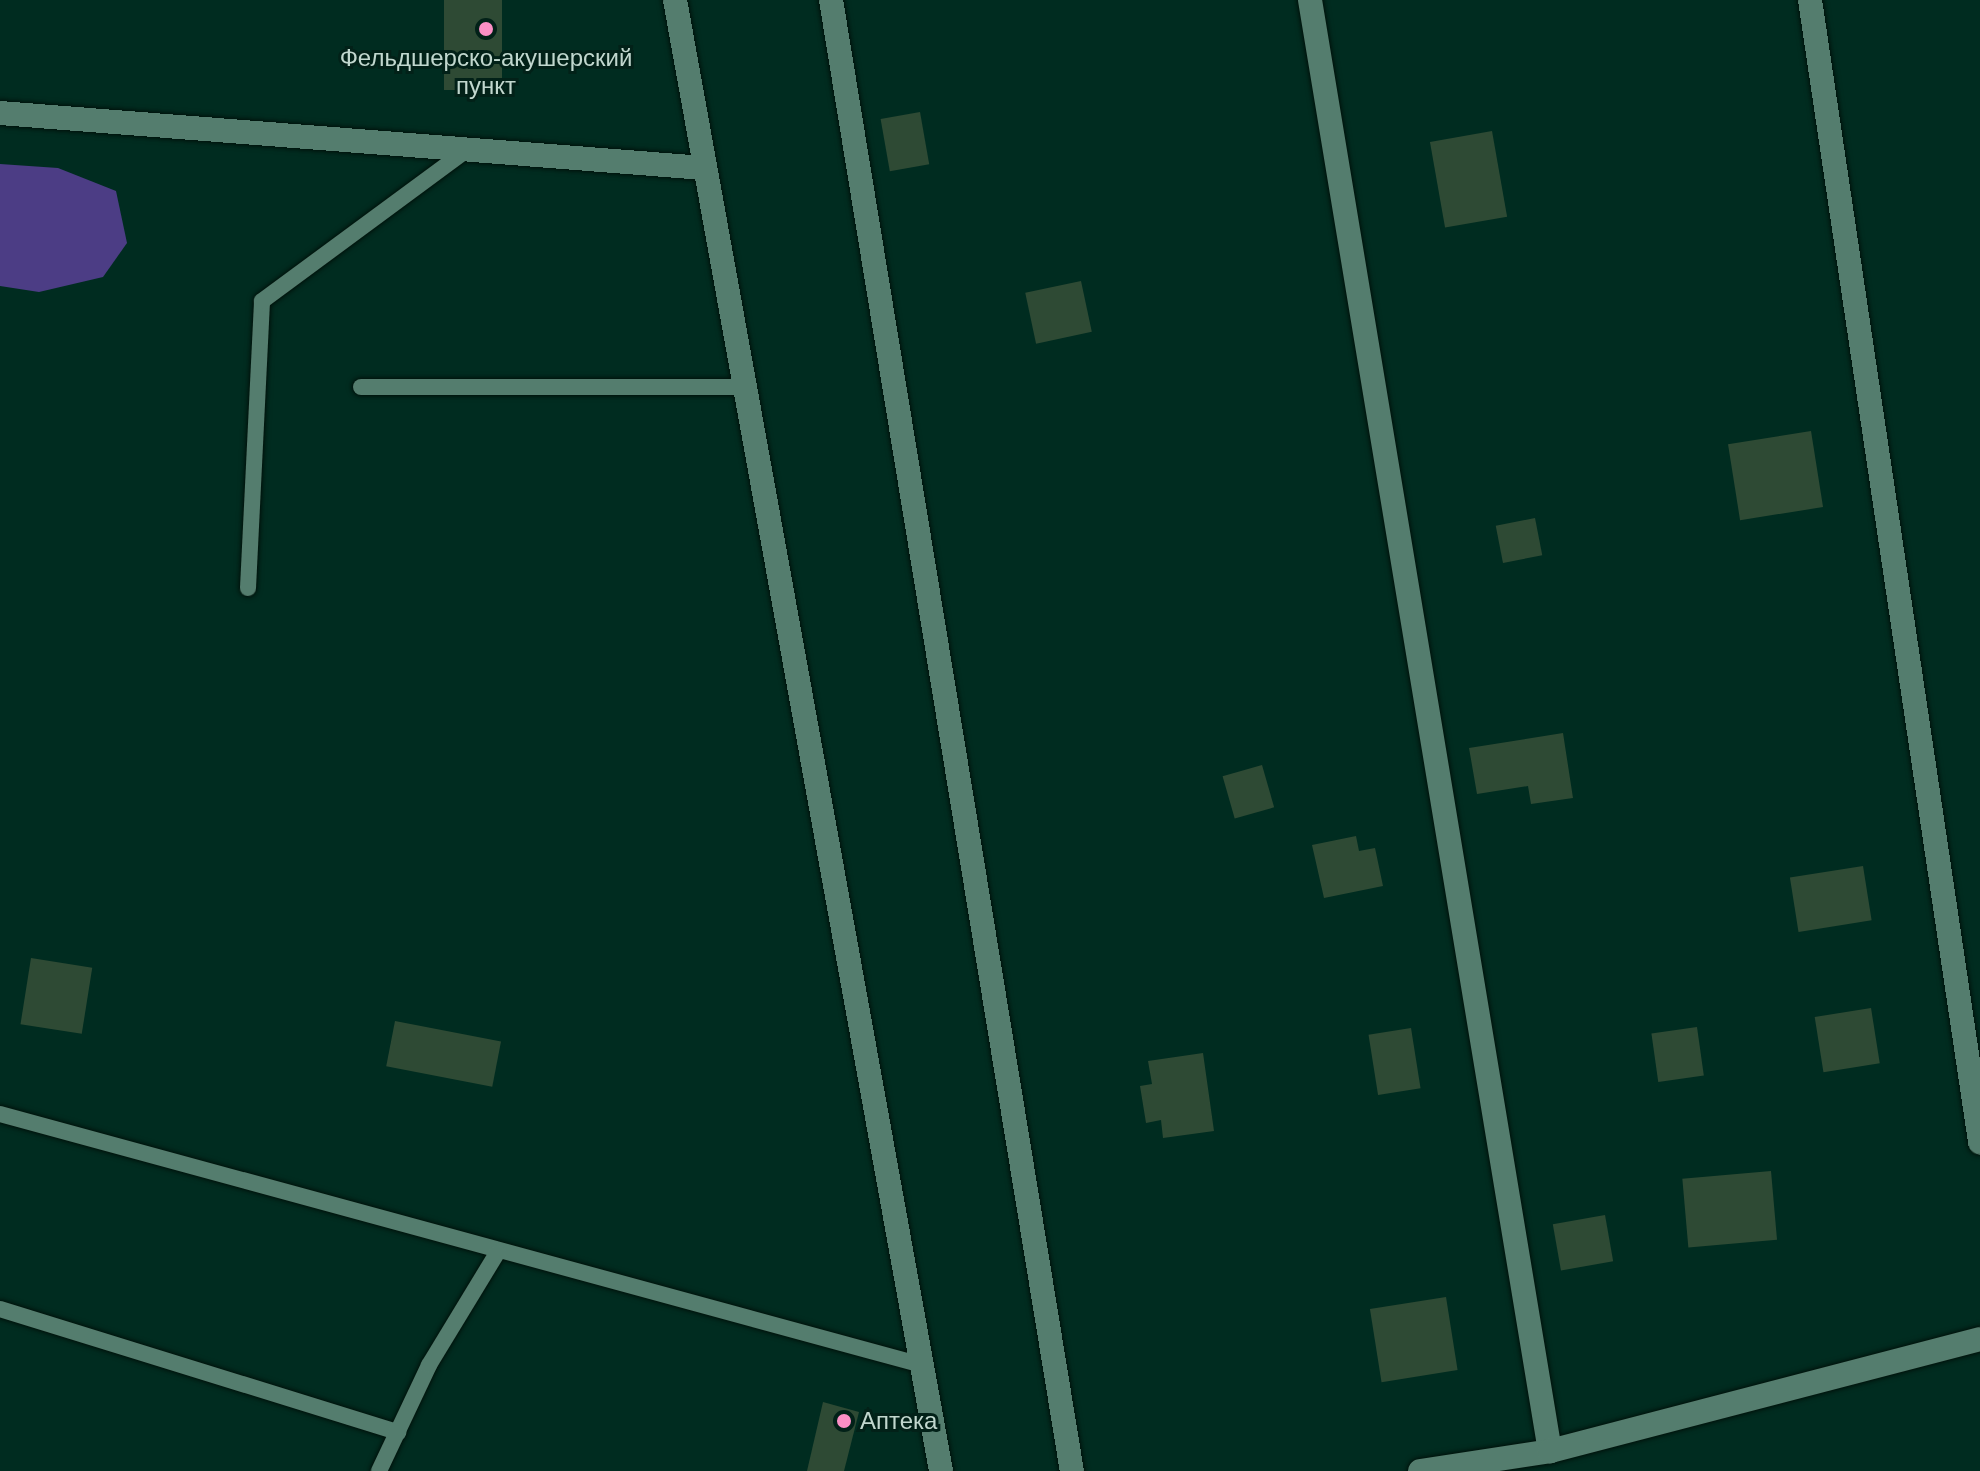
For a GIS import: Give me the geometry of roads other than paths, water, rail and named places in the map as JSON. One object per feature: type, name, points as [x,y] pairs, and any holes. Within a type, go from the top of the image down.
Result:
[{"type":"street","points":[[675,0],[941,1471]]},
{"type":"street","points":[[831,0],[1072,1471]]},
{"type":"street","points":[[1310,0],[1550,1451]]},
{"type":"street","points":[[1810,0],[1980,1142]]},
{"type":"street","points":[[0,113],[704,168]]},
{"type":"street","points":[[1420,1471],[1550,1451],[1980,1339]]},
{"type":"lane","points":[[248,588],[262,301],[467,150]]},
{"type":"lane","points":[[361,387],[744,387]]},
{"type":"lane","points":[[0,1114],[497,1253],[922,1365]]},
{"type":"lane","points":[[379,1471],[497,1253]]},
{"type":"lane","points":[[0,1309],[398,1432]]},
{"type":"place","name":"Фельдшерско-акушерский пункт","points":[[486,29]]},
{"type":"place","name":"Аптека","points":[[844,1421]]}]
